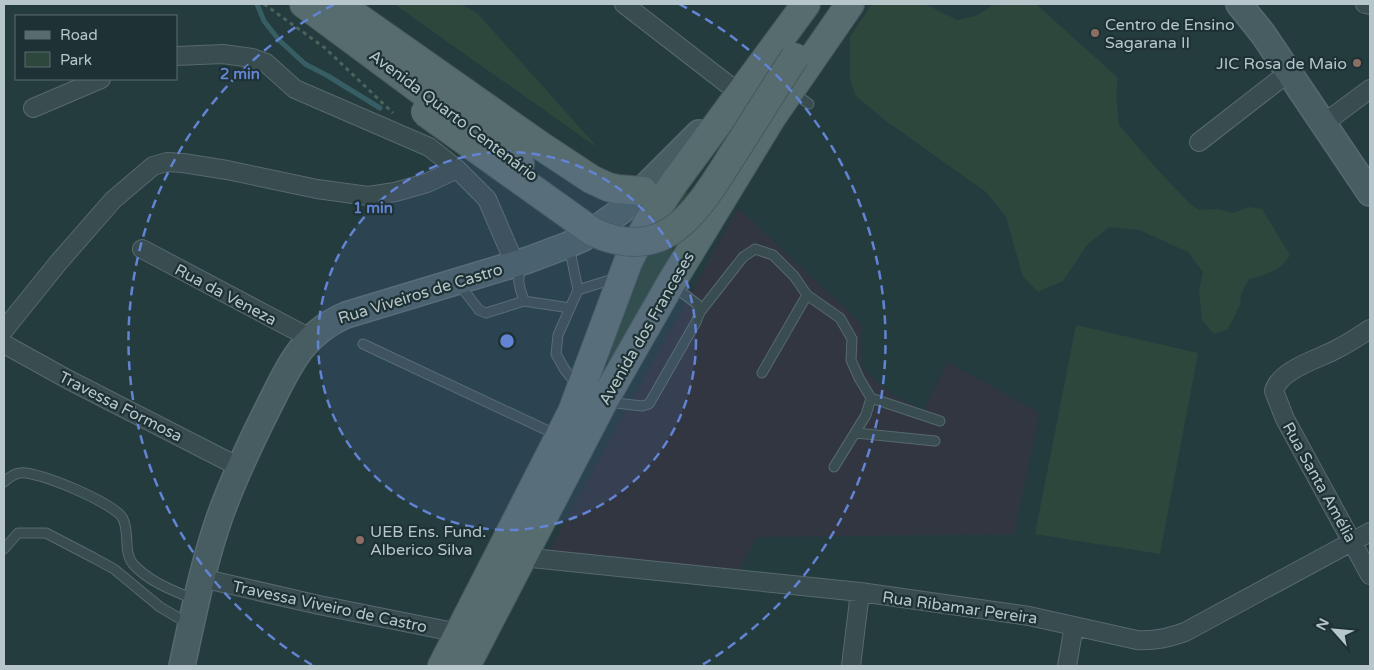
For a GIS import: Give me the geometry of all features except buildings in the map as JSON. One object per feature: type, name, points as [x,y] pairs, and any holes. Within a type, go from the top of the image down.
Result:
[{"type":"main road","name":"Avenida Quarto Centenário","points":[[304,4],[347,18],[591,179],[617,189],[643,191]]},
{"type":"main road","name":"Avenida dos Franceses","points":[[466,666],[522,557],[592,396],[623,276],[637,244],[674,183],[806,4]]},
{"type":"main road","points":[[347,18],[425,112],[594,232],[620,241],[637,242],[648,241],[664,235],[681,224],[702,202],[831,4]]},
{"type":"main road","name":"Avenida dos Franceses","points":[[442,666],[560,436],[592,396],[670,284],[735,176],[799,97],[850,4]]},
{"type":"main road","points":[[1239,4],[1263,34],[1370,193]]},
{"type":"main road","points":[[1250,4],[1263,34]]},
{"type":"main road","name":"Avenida Quarto Centenário","points":[[347,18],[575,204],[583,214],[586,227],[576,241]]},
{"type":"main road","name":"Rua Viveiros de Castro","points":[[182,666],[199,589],[219,518],[239,467],[286,372],[310,338],[331,321],[346,315],[521,262],[576,241],[608,222],[643,191],[739,93]]},
{"type":"street","points":[[624,4],[739,93]]},
{"type":"street","points":[[1365,4],[1370,5]]},
{"type":"street","points":[[178,56],[223,54],[252,58],[266,63],[295,89],[429,147],[457,169],[487,199],[521,262]]},
{"type":"street","points":[[1199,142],[1289,72]]},
{"type":"street","points":[[33,108],[99,80]]},
{"type":"street","points":[[1323,124],[1370,89]]},
{"type":"street","points":[[4,330],[58,263],[113,200],[153,166],[167,162],[183,163],[227,170],[316,189],[368,196],[395,192],[428,183],[457,169]]},
{"type":"street","name":"Rua da Veneza","points":[[142,249],[310,338]]},
{"type":"street","name":"Rua Santa Amélia","points":[[1370,329],[1337,349],[1285,376],[1276,386],[1275,394],[1285,420],[1370,575]]},
{"type":"street","name":"Travessa Formosa","points":[[4,344],[69,380],[239,467]]},
{"type":"street","name":"Rua Ribamar Pereira","points":[[522,557],[860,592],[1029,616],[1137,640],[1154,641],[1167,639],[1185,632],[1370,532]]},
{"type":"street","name":"Travessa Viveiro de Castro","points":[[199,589],[319,605],[458,633]]},
{"type":"street","points":[[851,666],[860,592]]},
{"type":"street","points":[[1068,666],[1074,626]]},
{"type":"lane","points":[[576,241],[578,290],[558,335],[556,354],[565,370],[592,396],[642,406],[649,404],[700,312],[743,257],[755,249],[773,255],[794,276],[807,295],[840,318],[852,339],[851,360],[871,398],[940,421]]},
{"type":"lane","points":[[521,262],[518,281],[524,301]]},
{"type":"lane","points":[[578,290],[623,276]]},
{"type":"lane","points":[[457,280],[479,310],[486,313],[524,301],[570,308]]},
{"type":"lane","points":[[670,284],[697,304],[700,312]]},
{"type":"lane","points":[[762,374],[807,295]]},
{"type":"lane","points":[[363,344],[549,433],[560,436]]},
{"type":"lane","points":[[834,467],[866,415],[871,398]]},
{"type":"lane","points":[[856,433],[935,441]]},
{"type":"lane","points":[[4,482],[20,472],[35,474],[86,493],[116,511],[123,518],[131,562],[141,571],[167,588],[199,589]]},
{"type":"lane","points":[[4,549],[18,533],[46,533],[114,569],[160,607],[191,624]]},
{"type":"lane","points":[[114,569],[131,562]]},
{"type":"path","points":[[264,4],[325,48],[394,114]]},
{"type":"shaded area","points":[[738,208],[862,324],[861,368],[889,392],[923,411],[948,362],[1039,413],[1014,534],[757,537],[737,573],[549,550]]},
{"type":"green space","points":[[394,4],[461,4],[477,13],[598,148]]},
{"type":"green space","points":[[872,4],[925,4],[957,20],[976,16],[995,4],[1036,4],[1118,78],[1116,95],[1119,125],[1190,204],[1199,210],[1217,209],[1233,213],[1249,207],[1262,209],[1290,255],[1287,260],[1278,269],[1249,279],[1241,294],[1240,305],[1228,329],[1214,334],[1202,320],[1199,292],[1203,272],[1188,252],[1139,230],[1109,227],[1087,245],[1063,281],[1038,292],[1023,277],[1006,217],[986,192],[882,118],[856,96],[850,80],[850,37]]},
{"type":"green space","points":[[685,191],[695,199],[688,223],[611,363],[605,359],[647,254],[656,236]]},
{"type":"green space","points":[[1076,325],[1198,353],[1160,554],[1035,534]]},
{"type":"waterway","points":[[257,4],[264,21],[279,40],[305,64],[380,108]]},
{"type":"place","name":"Centro de Ensino Sagarana II","points":[[1095,33]]},
{"type":"place","name":"JIC Rosa de Maio","points":[[1357,63]]},
{"type":"place","name":"UEB Ens. Fund. Alberico Silva","points":[[360,540]]}]
